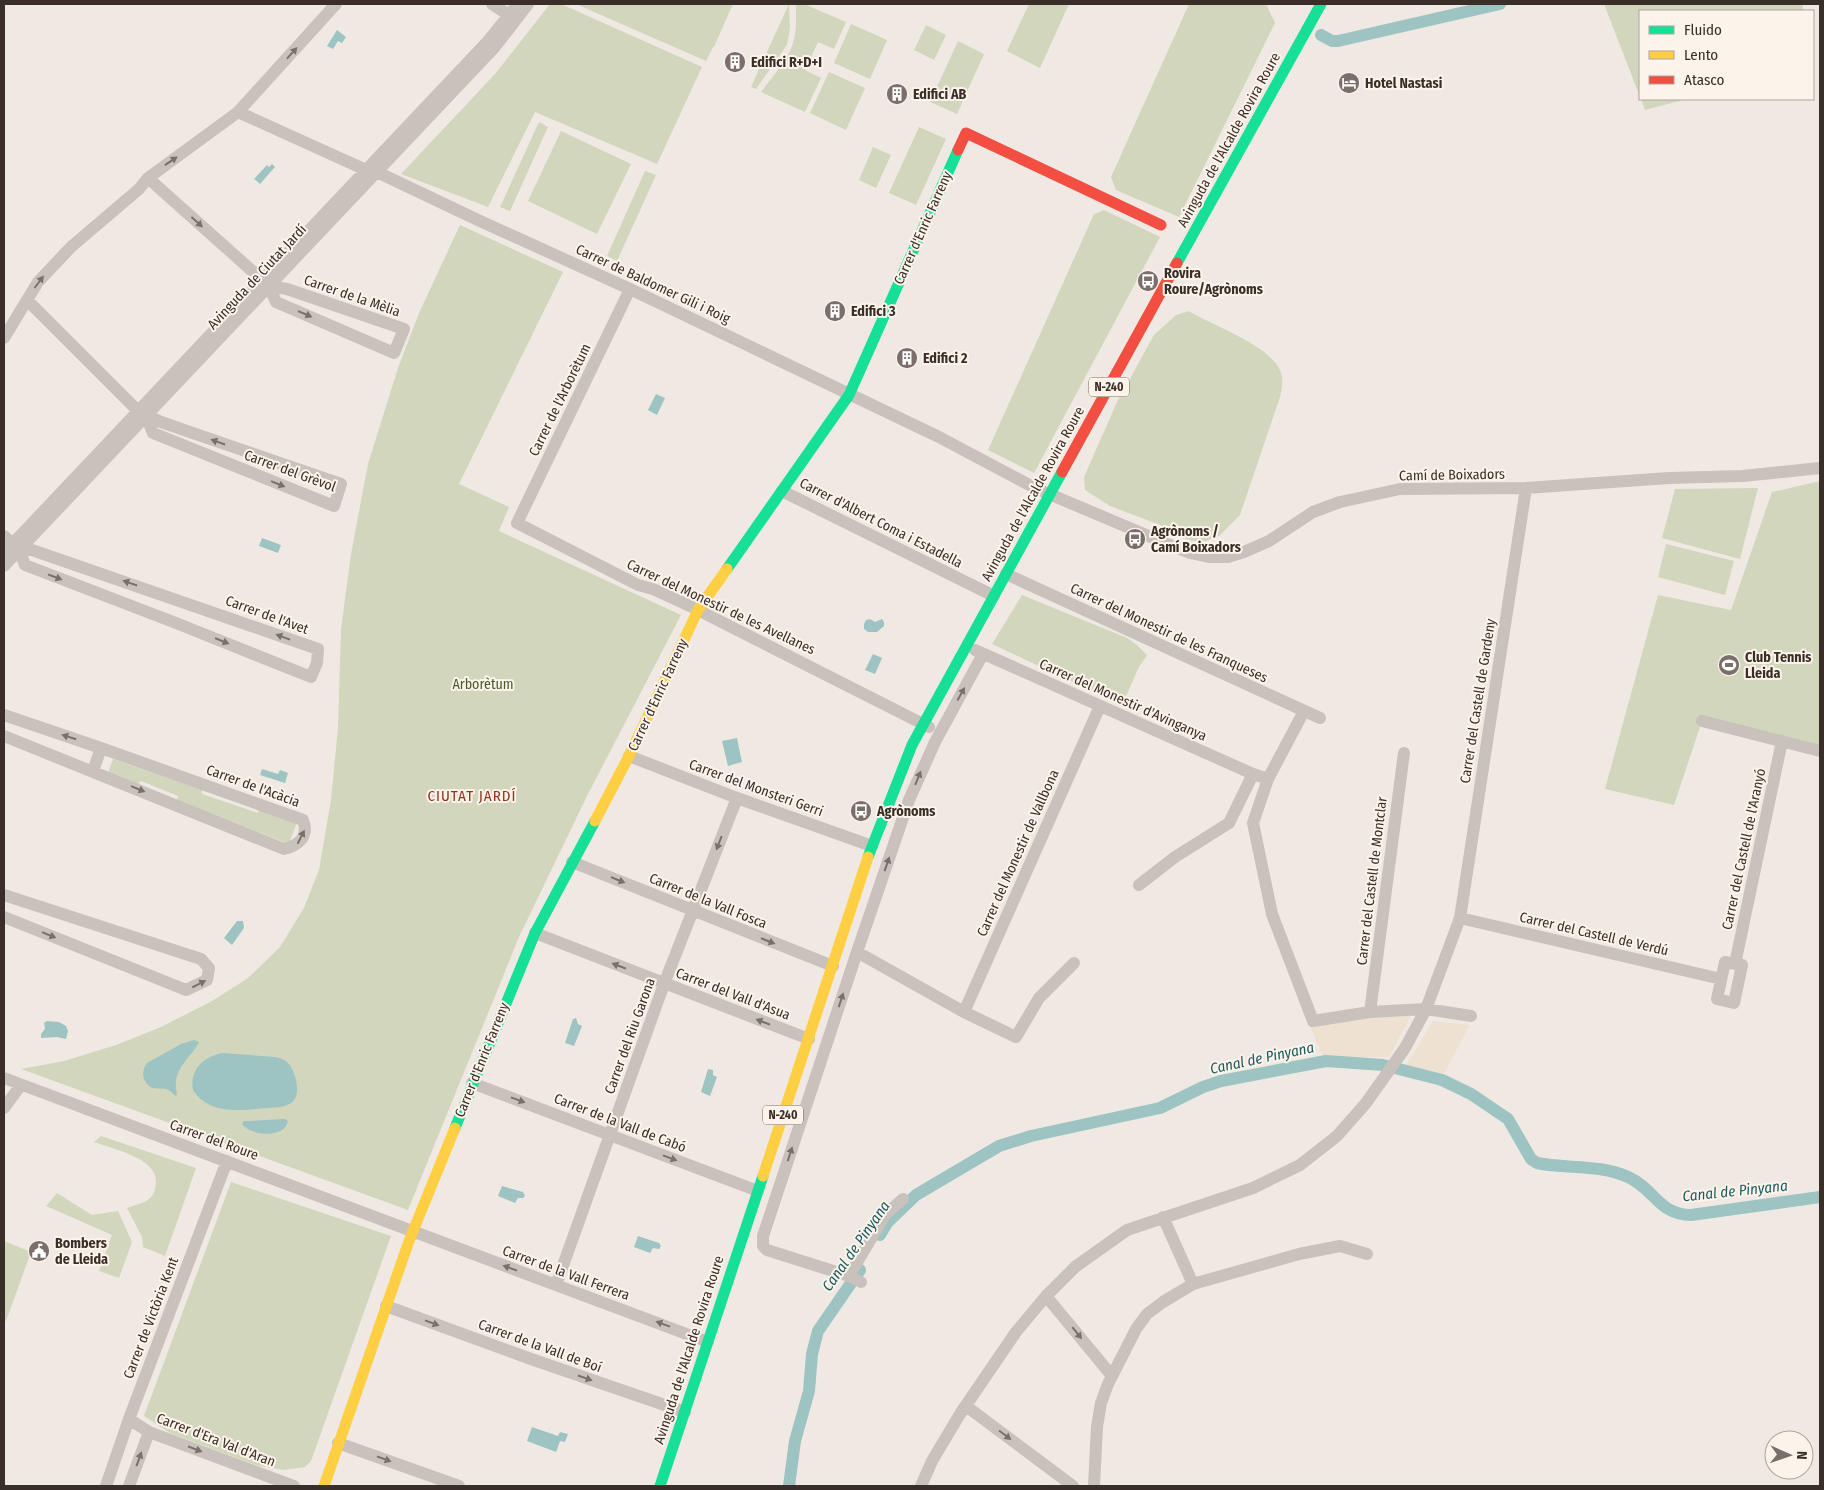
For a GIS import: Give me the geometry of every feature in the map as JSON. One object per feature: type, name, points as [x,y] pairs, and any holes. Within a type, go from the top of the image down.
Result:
[{"type":"street","points":[[4,338],[38,282],[71,246],[139,189],[148,178],[238,112],[336,4]]},
{"type":"street","points":[[492,4],[512,18]]},
{"type":"street","name":"Avinguda de Ciutat Jardí","points":[[512,18],[518,4]]},
{"type":"street","name":"Avinguda de Ciutat Jardí","points":[[4,566],[10,546],[142,413],[372,171],[488,41],[528,4]]},
{"type":"street","name":"Avinguda de l'Alcalde Rovira Roure","points":[[660,1486],[872,846],[895,786],[923,724],[966,645],[1322,4]]},
{"type":"street","name":"Carrer de Baldomer Gili i Roig","points":[[238,112],[630,289],[939,437],[1050,494]]},
{"type":"street","name":"Carrer d'Enric Farreny","points":[[324,1486],[386,1306],[414,1232],[472,1083],[535,933],[629,756],[698,610],[849,395],[966,133],[1161,225]]},
{"type":"street","name":"Carrer de la Mèlia","points":[[148,178],[265,283],[276,302],[394,353],[404,330],[265,283]]},
{"type":"street","name":"Carrer de l'Arborètum","points":[[517,523],[630,289]]},
{"type":"street","name":"Carrer del Grèvol","points":[[27,300],[142,413],[152,433],[334,506],[341,484],[142,413]]},
{"type":"street","name":"Camí de Boixadors","points":[[1050,494],[1182,550],[1209,557],[1228,557],[1268,541],[1299,523],[1313,512],[1340,502],[1400,489],[1526,488],[1669,478],[1743,476],[1820,468]]},
{"type":"street","name":"Carrer del Castell de Gardeny","points":[[921,1486],[932,1461],[966,1406],[1016,1332],[1046,1296],[1075,1267],[1127,1230],[1253,1188],[1300,1165],[1337,1136],[1366,1102],[1405,1048],[1426,1009],[1460,918],[1526,488]]},
{"type":"street","name":"Carrer d'Albert Coma i Estadella","points":[[782,490],[994,596]]},
{"type":"street","name":"Carrer del Monestir de les Avellanes","points":[[517,523],[638,585],[698,610],[940,733]]},
{"type":"street","name":"Carrer de l'Avet","points":[[10,546],[32,550],[184,601],[318,649],[317,663],[311,677],[24,565],[10,546]]},
{"type":"street","name":"Carrer del Monestir de les Franqueses","points":[[1006,574],[1320,718]]},
{"type":"street","points":[[176,623],[184,601]]},
{"type":"street","name":"Carrer del Monestir d'Avinganya","points":[[966,645],[1253,774],[1268,779]]},
{"type":"street","name":"Avinguda de l'Alcalde Rovira Roure","points":[[849,1276],[767,1250],[763,1246],[762,1241],[856,952],[909,800],[924,763],[983,654]]},
{"type":"street","name":"Carrer del Monestir de Vallbona","points":[[964,1012],[1100,706]]},
{"type":"street","points":[[1304,711],[1268,779],[1253,823],[1272,914],[1313,1021],[1370,1012],[1426,1009],[1471,1016]]},
{"type":"street","name":"Carrer de l'Acàcia","points":[[4,715],[303,820],[306,827],[302,838],[296,846],[284,849],[4,736]]},
{"type":"street","points":[[1702,721],[1820,751]]},
{"type":"street","name":"Carrer del Castell de l'Aranyó","points":[[1721,979],[1717,999],[1734,1003],[1742,965],[1735,964],[1782,741]]},
{"type":"street","points":[[93,771],[101,748]]},
{"type":"street","name":"Carrer del Castell de Montclar","points":[[1370,1012],[1404,753]]},
{"type":"street","name":"Carrer del Monsteri Gerri","points":[[629,756],[737,798],[872,846]]},
{"type":"street","points":[[1139,886],[1175,857],[1229,823],[1253,774]]},
{"type":"street","name":"Carrer del Riu Garona","points":[[556,1285],[664,984],[737,798]]},
{"type":"street","name":"Carrer de la Vall Fosca","points":[[572,862],[833,966]]},
{"type":"street","points":[[4,895],[202,959],[209,968],[207,980],[186,990],[4,917]]},
{"type":"street","name":"Avinguda de l'Alcalde Rovira Roure","points":[[844,934],[873,904]]},
{"type":"street","name":"Carrer del Castell de Verdú","points":[[1460,918],[1721,979]]},
{"type":"street","name":"Carrer del Vall d'Asua","points":[[535,933],[808,1039]]},
{"type":"street","points":[[856,952],[964,1012],[1016,1037],[1039,998],[1074,963]]},
{"type":"street","points":[[1721,979],[1725,962],[1735,964]]},
{"type":"street","name":"Carrer del Roure","points":[[4,1078],[227,1160],[414,1232]]},
{"type":"street","name":"Carrer de la Vall de Cabó","points":[[472,1083],[758,1191]]},
{"type":"street","points":[[4,1108],[21,1085]]},
{"type":"street","name":"Carrer de Victòria Kent","points":[[106,1486],[129,1419],[227,1160]]},
{"type":"street","points":[[861,1282],[849,1276],[885,1215],[903,1198]]},
{"type":"street","points":[[747,1222],[774,1200]]},
{"type":"street","points":[[1163,1217],[1193,1284]]},
{"type":"street","name":"Carrer de la Vall Ferrera","points":[[414,1232],[708,1342]]},
{"type":"street","points":[[1094,1486],[1097,1427],[1101,1403],[1112,1376],[1136,1329],[1148,1314],[1163,1302],[1193,1284],[1299,1254],[1340,1246],[1367,1254]]},
{"type":"street","points":[[1046,1296],[1112,1376]]},
{"type":"street","name":"Carrer de la Vall de Boí","points":[[386,1306],[685,1412]]},
{"type":"street","points":[[966,1406],[1073,1486]]},
{"type":"street","name":"Carrer d'Era Val d'Aran","points":[[129,1419],[149,1432],[294,1486]]},
{"type":"street","points":[[129,1486],[149,1432]]},
{"type":"street","points":[[338,1442],[459,1486]]},
{"type":"green space","points":[[550,4],[561,4],[702,67],[657,164],[535,112],[488,207],[401,174],[495,74]]},
{"type":"green space","points":[[576,4],[733,4],[706,61]]},
{"type":"green space","points":[[789,4],[790,28],[787,45],[756,89],[751,87]]},
{"type":"green space","points":[[796,4],[804,4],[846,22],[834,49],[818,42],[805,70],[821,78],[805,112],[761,92],[791,49],[795,33]]},
{"type":"green space","points":[[1029,4],[1069,4],[1040,68],[1007,51]]},
{"type":"green space","points":[[1189,4],[1266,4],[1275,23],[1179,217],[1116,190],[1111,177]]},
{"type":"green space","points":[[1604,4],[1802,4],[1804,10],[1639,10],[1639,94]]},
{"type":"green space","points":[[851,24],[887,40],[870,79],[834,63]]},
{"type":"green space","points":[[926,25],[946,35],[934,60],[914,50]]},
{"type":"green space","points":[[958,41],[984,54],[957,114],[930,102]]},
{"type":"green space","points":[[829,72],[865,88],[846,130],[810,113]]},
{"type":"green space","points":[[1641,100],[1683,100],[1645,110]]},
{"type":"green space","points":[[539,122],[548,127],[510,211],[500,207]]},
{"type":"green space","points":[[919,127],[946,139],[916,205],[889,193]]},
{"type":"green space","points":[[561,131],[631,164],[597,234],[528,201]]},
{"type":"green space","points":[[873,147],[891,155],[876,188],[859,180]]},
{"type":"green space","points":[[645,171],[656,175],[617,261],[607,256]]},
{"type":"green space","points":[[1104,210],[1160,237],[1034,473],[988,450],[1094,214]]},
{"type":"green space","name":"Arborètum","points":[[460,225],[563,272],[459,484],[509,507],[499,531],[681,615],[587,796],[519,937],[408,1210],[21,1069],[64,1061],[116,1045],[161,1027],[212,1001],[248,978],[280,947],[304,908],[319,870],[331,800],[338,728],[341,629],[351,554],[368,464],[398,368],[419,313]]},
{"type":"green space","points":[[1189,311],[1239,336],[1264,352],[1280,370],[1282,380],[1280,397],[1240,515],[1219,536],[1206,541],[1193,541],[1180,537],[1168,528],[1110,506],[1085,490],[1084,477],[1117,402],[1154,335],[1176,315]]},
{"type":"green space","name":"Club Tennis Lleida","points":[[1820,481],[1820,751],[1702,721],[1674,805],[1605,789],[1658,595],[1731,610],[1772,492]]},
{"type":"green space","points":[[1758,488],[1740,559],[1662,538],[1675,489]]},
{"type":"green space","points":[[1666,544],[1734,561],[1725,595],[1658,577]]},
{"type":"green space","points":[[1022,595],[1127,638],[1147,655],[1139,667],[1122,705],[992,644]]},
{"type":"green space","points":[[113,759],[202,790],[202,794],[258,813],[259,809],[297,822],[289,844],[177,800],[178,796],[141,781],[138,785],[108,773]]},
{"type":"green space","points":[[101,1136],[196,1168],[165,1256],[143,1247],[142,1237],[127,1208],[143,1203],[150,1198],[155,1189],[154,1174],[142,1161],[122,1151],[94,1142]]},
{"type":"green space","points":[[231,1182],[391,1236],[311,1461],[305,1467],[283,1470],[259,1466],[170,1433],[144,1416]]},
{"type":"green space","points":[[57,1193],[92,1215],[118,1211],[132,1242],[119,1278],[99,1271],[112,1235],[46,1206]]},
{"type":"green space","points":[[4,1241],[31,1252],[6,1321],[4,1320]]},
{"type":"shaded area","points":[[1411,1016],[1389,1057],[1323,1057],[1310,1026],[1361,1018]]},
{"type":"shaded area","points":[[1433,1021],[1470,1025],[1442,1077],[1406,1066]]},
{"type":"water","points":[[337,30],[346,37],[342,43],[338,41],[333,49],[327,46]]},
{"type":"water","points":[[272,164],[275,167],[260,184],[254,179],[267,165],[269,167]]},
{"type":"water","points":[[656,394],[665,398],[657,415],[648,410]]},
{"type":"water","points":[[262,538],[281,545],[278,553],[259,546]]},
{"type":"water","points":[[870,619],[875,622],[882,619],[884,626],[877,632],[868,632],[864,629],[864,624],[866,620]]},
{"type":"water","points":[[873,654],[882,658],[875,674],[865,670]]},
{"type":"water","points":[[737,738],[742,762],[728,766],[722,741]]},
{"type":"water","points":[[262,769],[278,774],[280,770],[288,773],[285,783],[260,775]]},
{"type":"water","points":[[237,921],[243,921],[244,928],[232,945],[224,938]]},
{"type":"water","points":[[576,1018],[578,1024],[582,1026],[574,1046],[565,1043],[573,1019]]},
{"type":"water","points":[[47,1021],[59,1022],[66,1026],[68,1031],[66,1039],[57,1037],[41,1038],[41,1034],[45,1029],[44,1023]]},
{"type":"water","points":[[194,1040],[199,1042],[176,1078],[176,1096],[167,1090],[153,1088],[147,1084],[143,1074],[147,1063],[181,1044]]},
{"type":"water","points":[[223,1053],[275,1057],[284,1060],[292,1068],[296,1078],[297,1090],[294,1100],[282,1107],[248,1110],[227,1110],[208,1104],[193,1090],[193,1076],[199,1065],[204,1061]]},
{"type":"water","points":[[708,1069],[713,1070],[713,1075],[717,1077],[710,1096],[701,1092]]},
{"type":"water","points":[[284,1119],[288,1121],[286,1127],[281,1131],[267,1134],[253,1131],[242,1124],[244,1121]]},
{"type":"water","points":[[502,1186],[523,1192],[525,1196],[518,1198],[515,1203],[498,1196]]},
{"type":"water","points":[[638,1236],[659,1243],[661,1246],[659,1249],[653,1248],[650,1253],[634,1247]]},
{"type":"water","points":[[532,1427],[558,1436],[560,1432],[568,1434],[565,1442],[560,1441],[556,1452],[527,1441]]},
{"type":"waterway","name":"Canal de Pinyana","points":[[1321,35],[1332,41],[1338,41],[1500,4]]},
{"type":"waterway","name":"Canal de Pinyana","points":[[880,1235],[887,1223],[916,1195],[999,1146],[1031,1136],[1160,1108],[1203,1087],[1221,1081],[1326,1061],[1383,1065],[1442,1080],[1471,1094],[1508,1119],[1531,1159],[1537,1163],[1595,1168],[1617,1173],[1637,1182],[1664,1206],[1680,1214],[1691,1215],[1820,1197]]},
{"type":"waterway","name":"Canal de Pinyana","points":[[789,1486],[795,1441],[809,1391],[812,1354],[818,1331],[860,1270]]},
{"type":"traffic: fast","points":[[1177,263],[1321,4]]},
{"type":"traffic: fast","points":[[727,569],[849,395],[958,150]]},
{"type":"traffic: fast","points":[[868,857],[912,745],[1062,472]]},
{"type":"traffic: fast","points":[[455,1128],[535,933],[595,821]]},
{"type":"traffic: fast","points":[[660,1486],[763,1176]]},
{"type":"traffic: slow","points":[[595,821],[629,756],[698,610],[727,569]]},
{"type":"traffic: slow","points":[[763,1176],[868,857]]},
{"type":"traffic: slow","points":[[324,1486],[409,1241],[455,1128]]},
{"type":"traffic: jam","points":[[958,150],[966,133],[1161,225]]},
{"type":"traffic: jam","points":[[1062,472],[1177,263]]},
{"type":"place","name":"Edifici R+D+I","points":[[735,62]]},
{"type":"place","name":"Hotel Nastasi","points":[[1349,83]]},
{"type":"place","name":"Edifici AB","points":[[897,94]]},
{"type":"place","name":"Rovira Roure/Agrònoms","points":[[1148,281]]},
{"type":"place","name":"Edifici 3","points":[[835,311]]},
{"type":"place","name":"Edifici 2","points":[[907,358]]},
{"type":"place","name":"Agrònoms / Camí Boixadors","points":[[1135,539]]},
{"type":"place","name":"Club Tennis Lleida","points":[[1729,665]]},
{"type":"place","name":"Agrònoms","points":[[861,811]]},
{"type":"place","name":"Bombers de Lleida","points":[[39,1251]]},
{"type":"district","name":"CIUTAT JARDÍ","points":[[472,796]]}]
